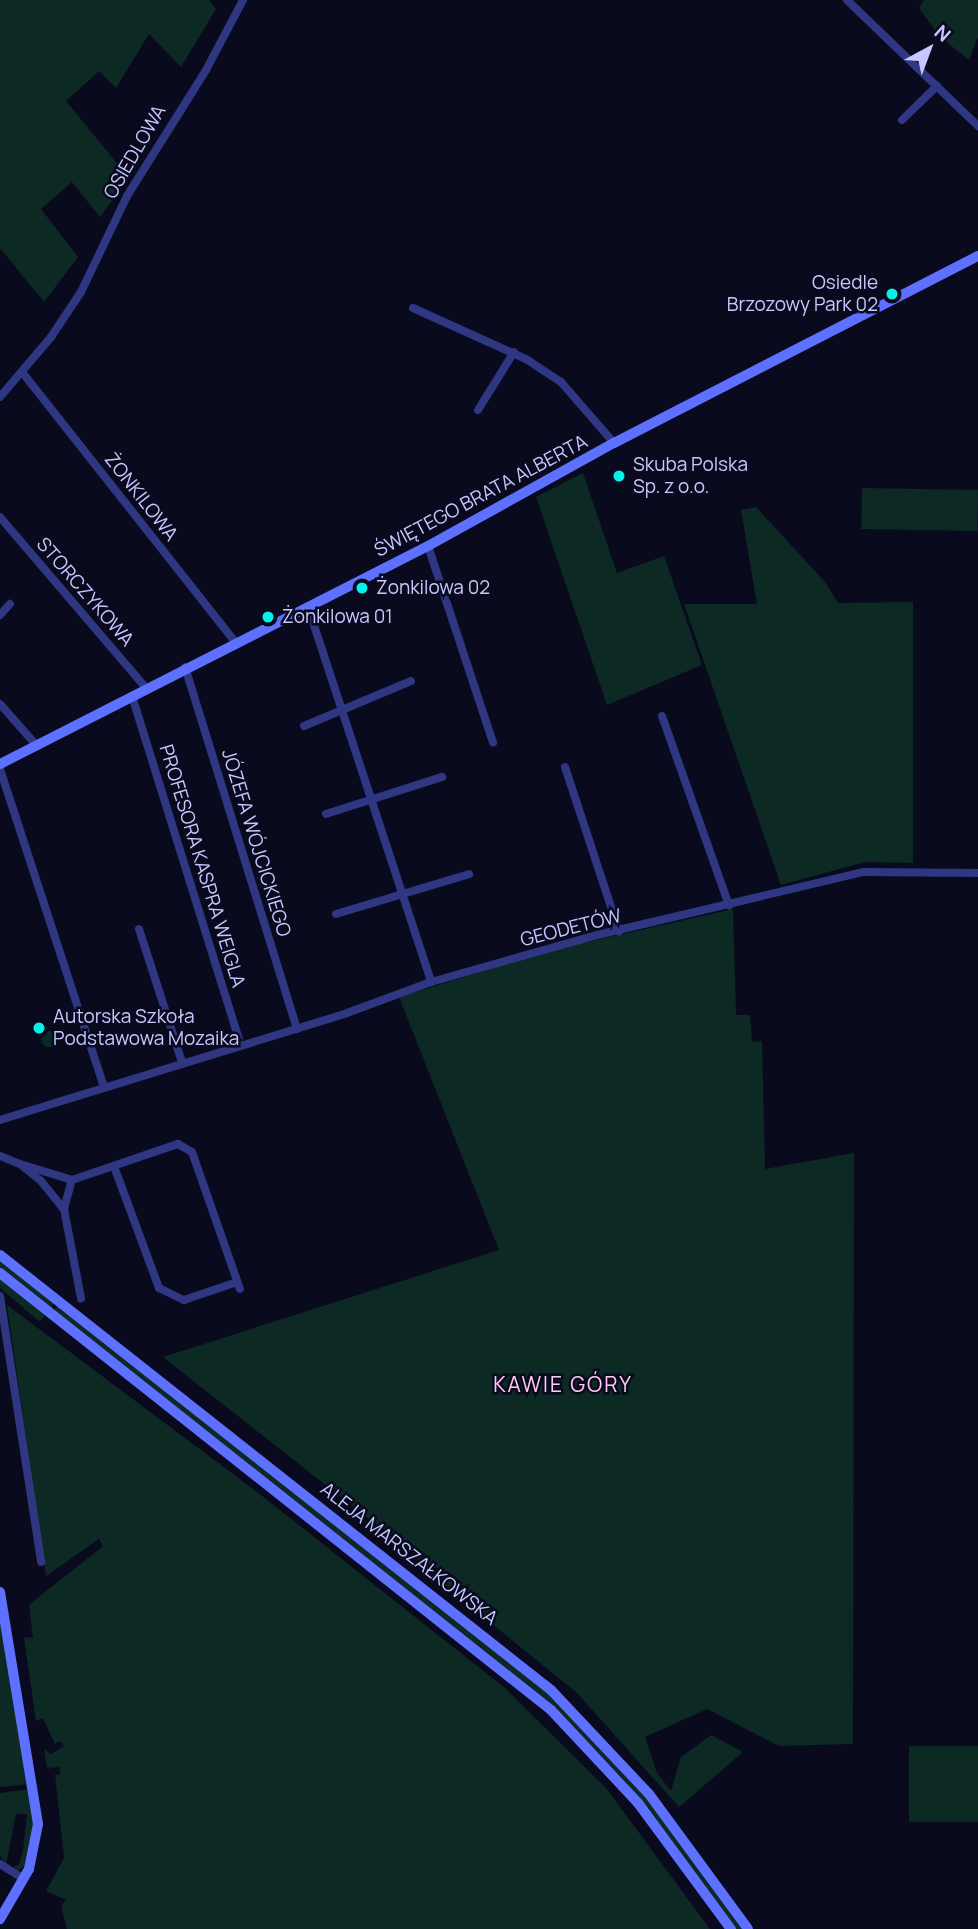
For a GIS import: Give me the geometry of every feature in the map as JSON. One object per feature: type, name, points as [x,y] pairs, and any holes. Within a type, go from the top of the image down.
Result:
[{"type":"main road","name":"ŚWIĘTEGO BRATA ALBERTA","points":[[0,767],[185,667],[428,546],[614,443],[978,256]]},
{"type":"main road","name":"ALEJA MARSZAŁKOWSKA","points":[[0,1255],[551,1690],[649,1794],[748,1929]]},
{"type":"main road","name":"ALEJA MARSZAŁKOWSKA","points":[[0,1273],[542,1702],[631,1794],[730,1929]]},
{"type":"main road","points":[[0,1592],[38,1808],[37,1840],[24,1879],[0,1919]]},
{"type":"street","name":"OSIEDLOWA","points":[[0,397],[61,323],[127,196],[206,70],[243,0]]},
{"type":"street","points":[[847,0],[978,126]]},
{"type":"street","points":[[902,120],[937,86]]},
{"type":"street","points":[[413,308],[514,352],[561,382],[614,443]]},
{"type":"street","points":[[478,410],[514,352]]},
{"type":"street","name":"ŻONKILOWA","points":[[22,372],[235,642]]},
{"type":"street","name":"STORCZYKOWA","points":[[0,517],[146,688]]},
{"type":"street","points":[[428,546],[493,743]]},
{"type":"street","points":[[0,615],[10,604]]},
{"type":"street","points":[[308,607],[345,710],[431,982]]},
{"type":"street","name":"JÓZEFA WÓJCICKIEGO","points":[[185,667],[297,1029]]},
{"type":"street","points":[[304,726],[411,681]]},
{"type":"street","name":"PROFESORA KASPRA WEIGLA","points":[[132,696],[241,1045]]},
{"type":"street","points":[[0,705],[37,746]]},
{"type":"street","points":[[662,716],[729,905]]},
{"type":"street","points":[[0,767],[103,1085]]},
{"type":"street","points":[[565,767],[619,931]]},
{"type":"street","points":[[326,814],[374,802],[442,777]]},
{"type":"street","name":"GEODETÓW","points":[[0,1120],[103,1085],[297,1029],[431,982],[619,931],[864,872],[978,873]]},
{"type":"street","points":[[337,914],[402,892],[469,874]]},
{"type":"street","points":[[139,929],[181,1062]]},
{"type":"street","points":[[0,1156],[72,1180],[115,1168],[178,1144],[192,1153],[239,1286],[184,1300],[159,1288],[115,1168]]},
{"type":"street","points":[[20,1164],[64,1209]]},
{"type":"street","points":[[72,1180],[64,1209],[81,1298]]},
{"type":"street","points":[[0,1296],[41,1562]]},
{"type":"street","points":[[0,1864],[24,1879]]},
{"type":"green space","points":[[0,0],[209,0],[216,9],[181,67],[149,34],[116,88],[99,71],[66,101],[129,178],[100,217],[72,182],[41,209],[78,257],[44,302],[0,248]]},
{"type":"green space","points":[[924,0],[978,0],[978,37],[969,60],[940,37],[919,8]]},
{"type":"green space","points":[[583,473],[617,573],[664,556],[702,665],[607,705],[536,497]]},
{"type":"green space","points":[[862,488],[978,490],[977,531],[861,529]]},
{"type":"green space","points":[[756,507],[825,582],[838,603],[913,602],[913,863],[865,862],[781,885],[684,604],[757,604],[741,510]]},
{"type":"green space","points":[[733,909],[736,1015],[750,1015],[752,1042],[762,1041],[765,1169],[854,1153],[853,1744],[779,1746],[707,1709],[645,1737],[657,1773],[671,1791],[681,1757],[711,1735],[743,1752],[679,1807],[576,1692],[423,1568],[412,1553],[163,1357],[499,1250],[399,997],[565,947]]},
{"type":"green space","points":[[49,1031],[57,1039],[49,1047],[41,1039]]},
{"type":"green space","points":[[0,1260],[55,1302],[51,1308],[0,1268]]},
{"type":"green space","points":[[0,1279],[45,1315],[40,1322],[0,1288]]},
{"type":"green space","points":[[7,1305],[257,1492],[505,1688],[606,1788],[710,1929],[67,1929],[61,1906],[66,1900],[46,1891],[64,1858],[55,1774],[60,1775],[60,1767],[47,1768],[44,1749],[51,1754],[64,1746],[60,1741],[55,1744],[43,1718],[36,1721],[24,1637],[33,1638],[29,1605],[103,1546],[99,1539],[46,1576]]},
{"type":"green space","points":[[58,1305],[539,1685],[647,1796],[743,1929],[735,1929],[625,1781],[544,1698],[54,1310]]},
{"type":"green space","points":[[0,1605],[31,1784],[0,1787]]},
{"type":"green space","points":[[909,1746],[978,1746],[978,1822],[909,1822]]},
{"type":"green space","points":[[31,1789],[34,1822],[25,1866],[17,1871],[14,1866],[19,1865],[23,1851],[27,1814],[16,1814],[6,1864],[0,1855],[0,1793]]},
{"type":"place","name":"Osiedle Brzozowy Park 02","points":[[892,294]]},
{"type":"place","name":"Skuba Polska Sp. z o.o.","points":[[619,476]]},
{"type":"place","name":"Żonkilowa 02","points":[[362,588]]},
{"type":"place","name":"Żonkilowa 01","points":[[268,617]]},
{"type":"place","name":"Autorska Szkoła Podstawowa Mozaika","points":[[39,1028]]},
{"type":"district","name":"KAWIE GÓRY","points":[[563,1384]]}]
